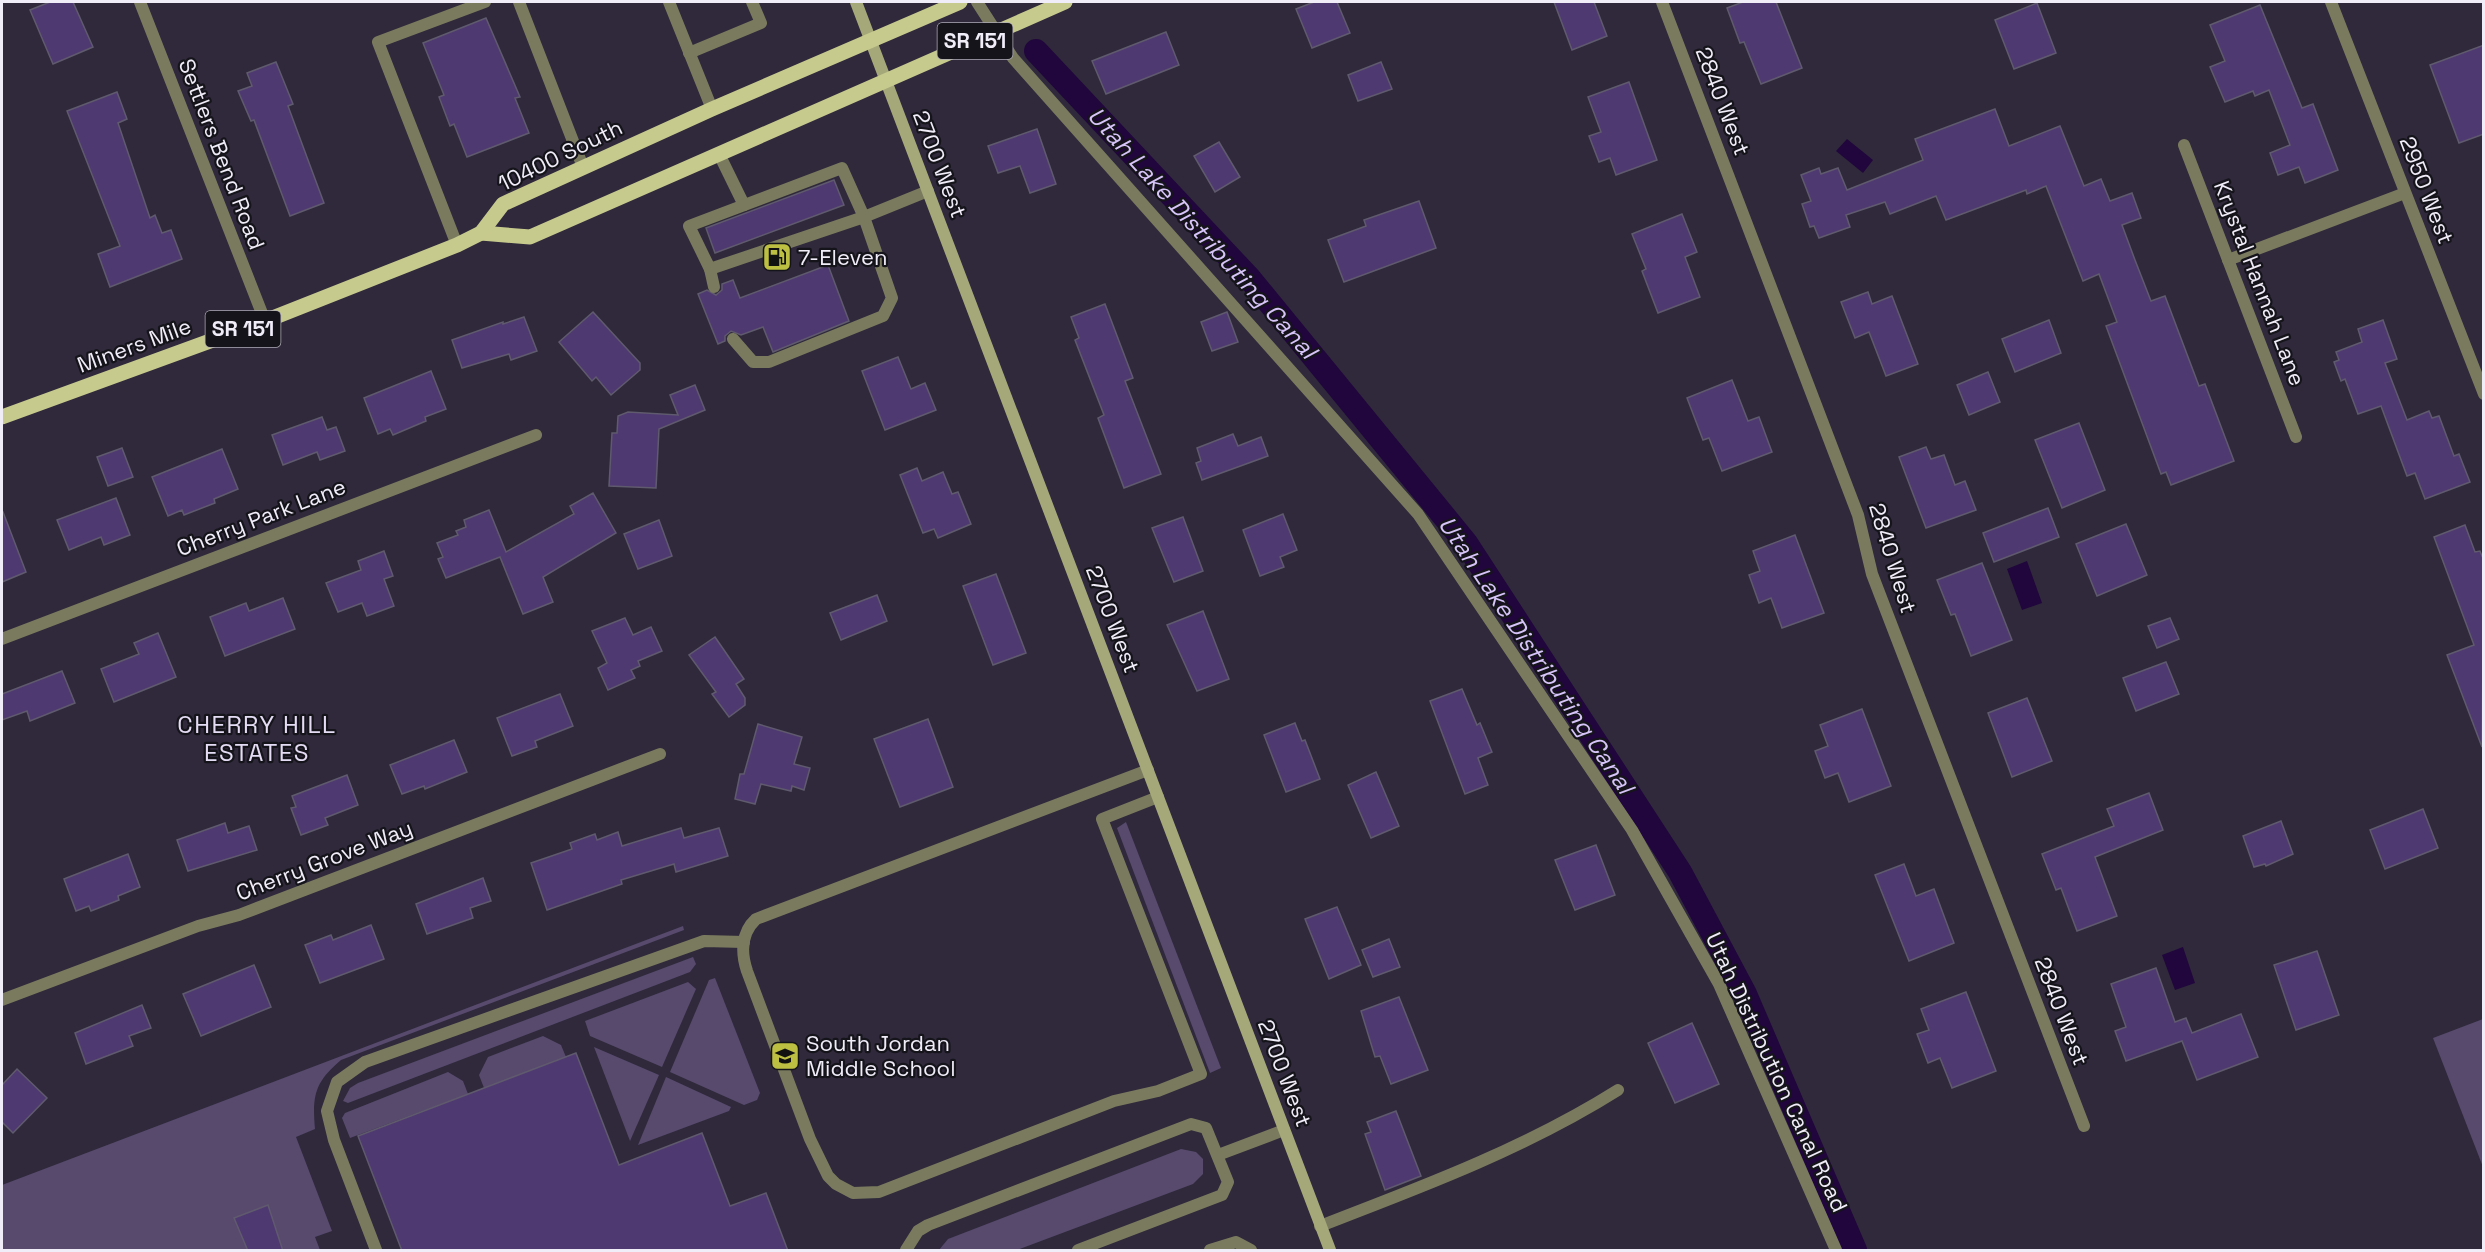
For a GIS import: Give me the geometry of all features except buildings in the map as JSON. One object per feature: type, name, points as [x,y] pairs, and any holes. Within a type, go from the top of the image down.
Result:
[{"type":"main road","name":"2700 West","points":[[856,2],[1330,1251]]},
{"type":"main road","name":"SR 151","points":[[871,40],[960,2]]},
{"type":"main road","name":"SR 151","points":[[481,233],[530,237],[1065,2]]},
{"type":"main road","name":"10400 South","points":[[481,233],[503,204],[871,40]]},
{"type":"main road","name":"Miners Mile","points":[[2,417],[265,321],[457,245],[481,233]]},
{"type":"street","name":"Settlers Bend Road","points":[[140,2],[265,321]]},
{"type":"street","points":[[457,245],[378,42],[485,2]]},
{"type":"street","points":[[519,2],[583,167]]},
{"type":"street","points":[[669,2],[712,109]]},
{"type":"street","points":[[689,53],[760,23],[752,2]]},
{"type":"street","name":"Utah Distribution Canal Road","points":[[977,2],[1013,58],[1418,514],[1632,830],[1719,984],[1836,1251]]},
{"type":"street","name":"2840 West","points":[[1662,2],[1858,515],[1872,574],[2084,1126]]},
{"type":"street","name":"2950 West","points":[[2331,2],[2484,394]]},
{"type":"street","name":"Krystal Hannah Lane","points":[[2184,145],[2296,437]]},
{"type":"street","points":[[719,154],[744,205]]},
{"type":"street","points":[[714,287],[710,270],[689,226],[842,168],[864,217],[892,298],[883,316],[869,324],[769,362],[753,362],[733,339]]},
{"type":"street","points":[[710,270],[864,217],[928,191]]},
{"type":"street","points":[[2228,260],[2405,193]]},
{"type":"street","name":"Cherry Park Lane","points":[[2,639],[536,435]]},
{"type":"street","name":"Cherry Grove Way","points":[[2,1000],[198,926],[239,915],[660,754]]},
{"type":"street","points":[[1148,770],[756,919],[748,929],[743,955],[747,971],[822,1167],[828,1176],[844,1190],[864,1194],[879,1192],[1114,1101],[1158,1091],[1201,1074],[1102,819],[1158,797]]},
{"type":"street","points":[[376,1251],[334,1140],[327,1112],[337,1082],[365,1062],[704,940],[744,942]]},
{"type":"street","points":[[1320,1226],[1435,1182],[1582,1113],[1618,1090]]},
{"type":"street","points":[[906,1251],[911,1240],[928,1225],[1191,1124],[1206,1128],[1228,1182],[1222,1195],[1078,1251]]},
{"type":"street","points":[[1218,1155],[1284,1130]]},
{"type":"street","points":[[1210,1251],[1236,1242],[1251,1251]]},
{"type":"shaded area","points":[[1847,139],[1873,160],[1863,173],[1836,151]]},
{"type":"shaded area","points":[[2027,561],[2042,603],[2022,610],[2007,569]]},
{"type":"shaded area","points":[[1126,822],[1221,1068],[1210,1073],[1117,828]]},
{"type":"shaded area","points":[[683,926],[684,930],[341,1060],[332,1068],[317,1090],[314,1107],[315,1129],[296,1137],[332,1231],[315,1237],[320,1250],[2,1250],[2,1185]]},
{"type":"shaded area","points":[[2183,947],[2195,983],[2175,990],[2162,955]]},
{"type":"shaded area","points":[[693,957],[696,964],[690,972],[348,1103],[343,1101],[350,1088],[358,1083]]},
{"type":"shaded area","points":[[715,978],[760,1093],[757,1100],[744,1105],[670,1072],[709,980]]},
{"type":"shaded area","points":[[688,982],[696,989],[662,1067],[590,1036],[585,1021]]},
{"type":"shaded area","points":[[2483,1019],[2483,1167],[2433,1038]]},
{"type":"shaded area","points":[[543,1036],[561,1045],[566,1057],[484,1088],[479,1075],[488,1057]]},
{"type":"shaded area","points":[[594,1047],[659,1075],[630,1141]]},
{"type":"shaded area","points":[[448,1072],[463,1081],[468,1094],[350,1138],[342,1118],[345,1113]]},
{"type":"shaded area","points":[[666,1077],[731,1107],[729,1111],[638,1145]]},
{"type":"shaded area","points":[[1181,1149],[1196,1152],[1203,1159],[1203,1174],[1193,1184],[1017,1250],[939,1250],[948,1239]]},
{"type":"waterway","name":"Utah Lake Distributing Canal","points":[[1036,51],[1250,279],[1466,543],[1680,872],[1745,994],[1855,1250]]},
{"type":"place","name":"7-Eleven","points":[[777,257]]},
{"type":"place","name":"South Jordan Middle School","points":[[785,1056]]},
{"type":"district","name":"CHERRY HILL ESTATES","points":[[257,739]]}]
